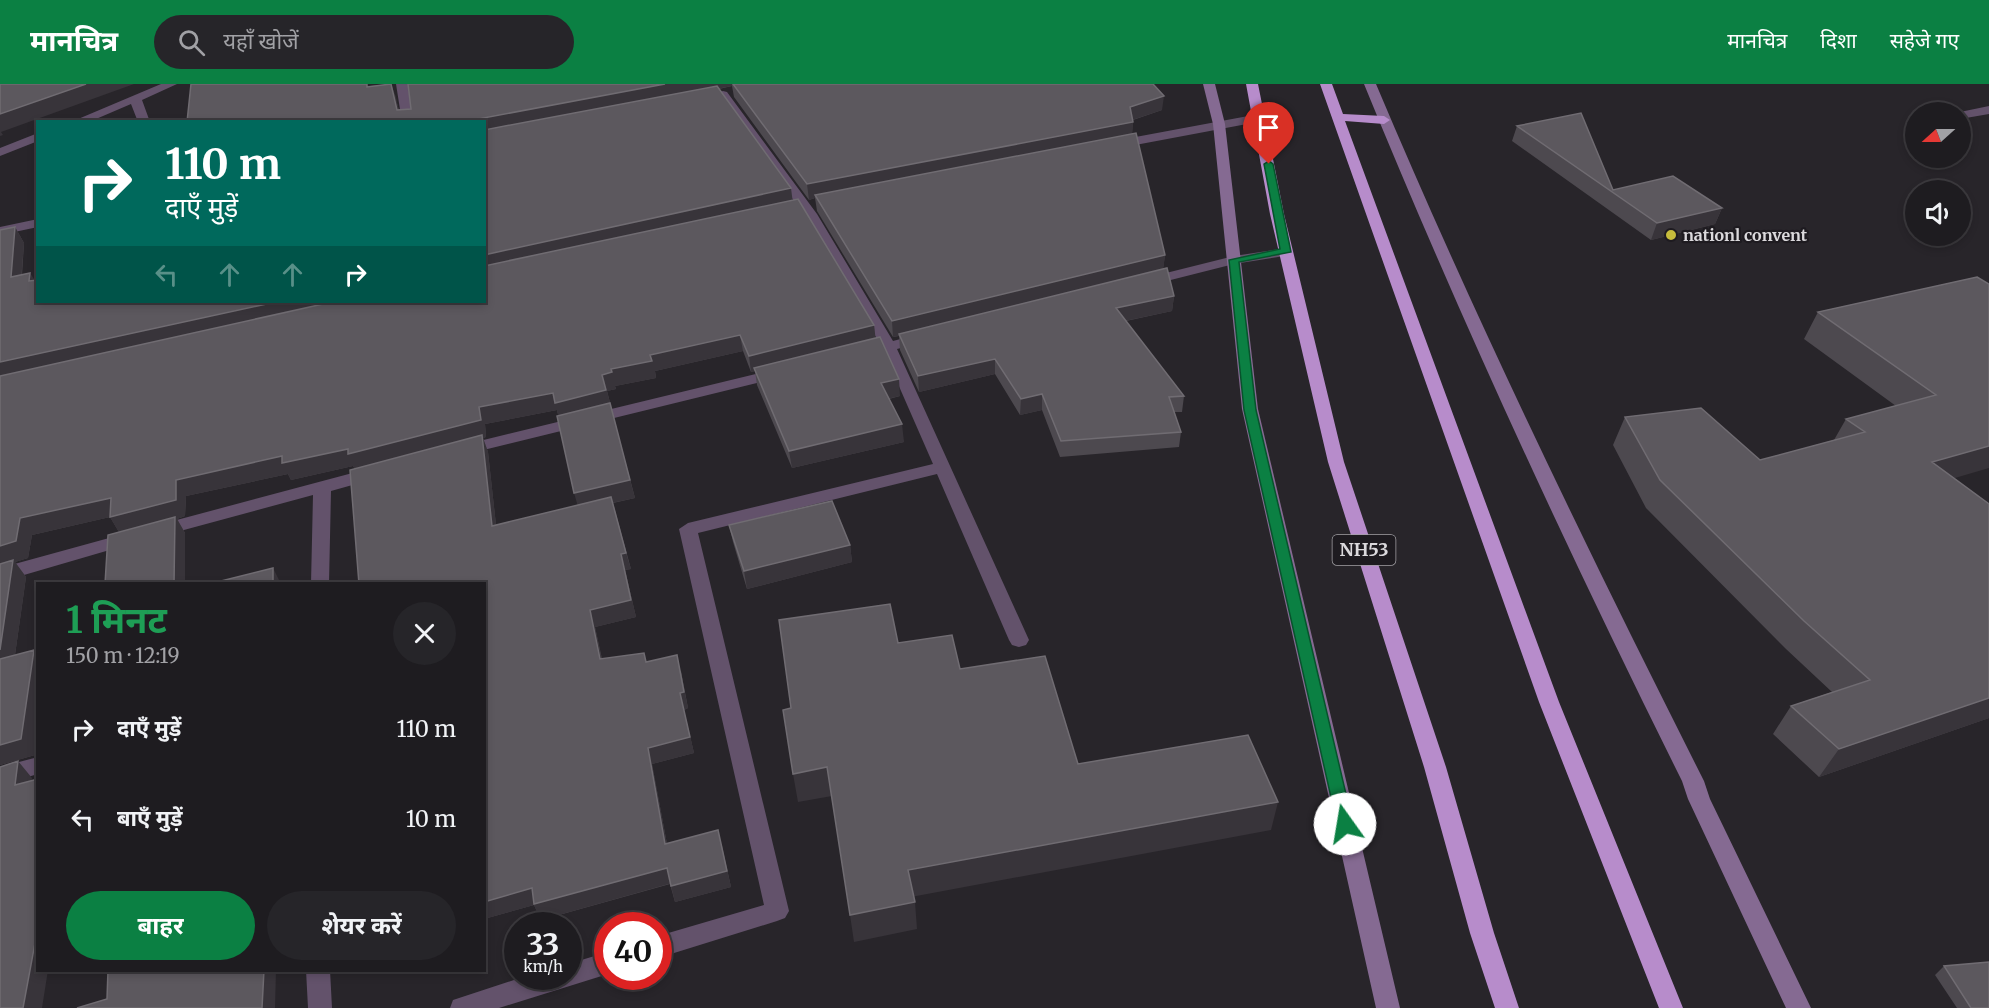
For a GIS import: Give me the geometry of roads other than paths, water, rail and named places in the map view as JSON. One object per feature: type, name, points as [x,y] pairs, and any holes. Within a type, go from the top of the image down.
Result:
[{"type":"highway","name":"NH53","points":[[1252,84],[1286,252],[1336,462],[1435,767],[1482,933],[1506,1008]]},
{"type":"highway","points":[[1326,84],[1549,702],[1671,1008]]},
{"type":"highway","points":[[1338,117],[1384,120]]},
{"type":"street","points":[[82,120],[171,84]]},
{"type":"street","points":[[1209,84],[1220,124],[1250,410],[1388,1008]]},
{"type":"street","points":[[1370,84],[1491,369],[1540,464],[1609,617],[1693,781],[1799,1008]]},
{"type":"street","points":[[405,87],[408,120]]},
{"type":"street","points":[[689,100],[728,93],[804,207],[889,347],[1019,640]]},
{"type":"street","points":[[135,99],[143,120]]},
{"type":"street","points":[[1971,114],[1989,110]]},
{"type":"street","points":[[1104,147],[1259,118]]},
{"type":"street","points":[[0,152],[36,138]]},
{"type":"street","points":[[0,231],[36,223]]},
{"type":"street","points":[[1131,286],[1234,260],[1286,252]]},
{"type":"street","points":[[843,358],[935,335]]},
{"type":"street","points":[[451,453],[797,369]]},
{"type":"street","points":[[672,943],[777,911],[688,529],[943,467]]},
{"type":"street","points":[[0,575],[386,470]]},
{"type":"street","points":[[320,582],[322,488]]},
{"type":"street","points":[[0,776],[36,766]]},
{"type":"street","points":[[318,972],[320,1008]]},
{"type":"street","points":[[462,1008],[519,990]]},
{"type":"place","name":"nationl convent","points":[[1671,235]]}]
